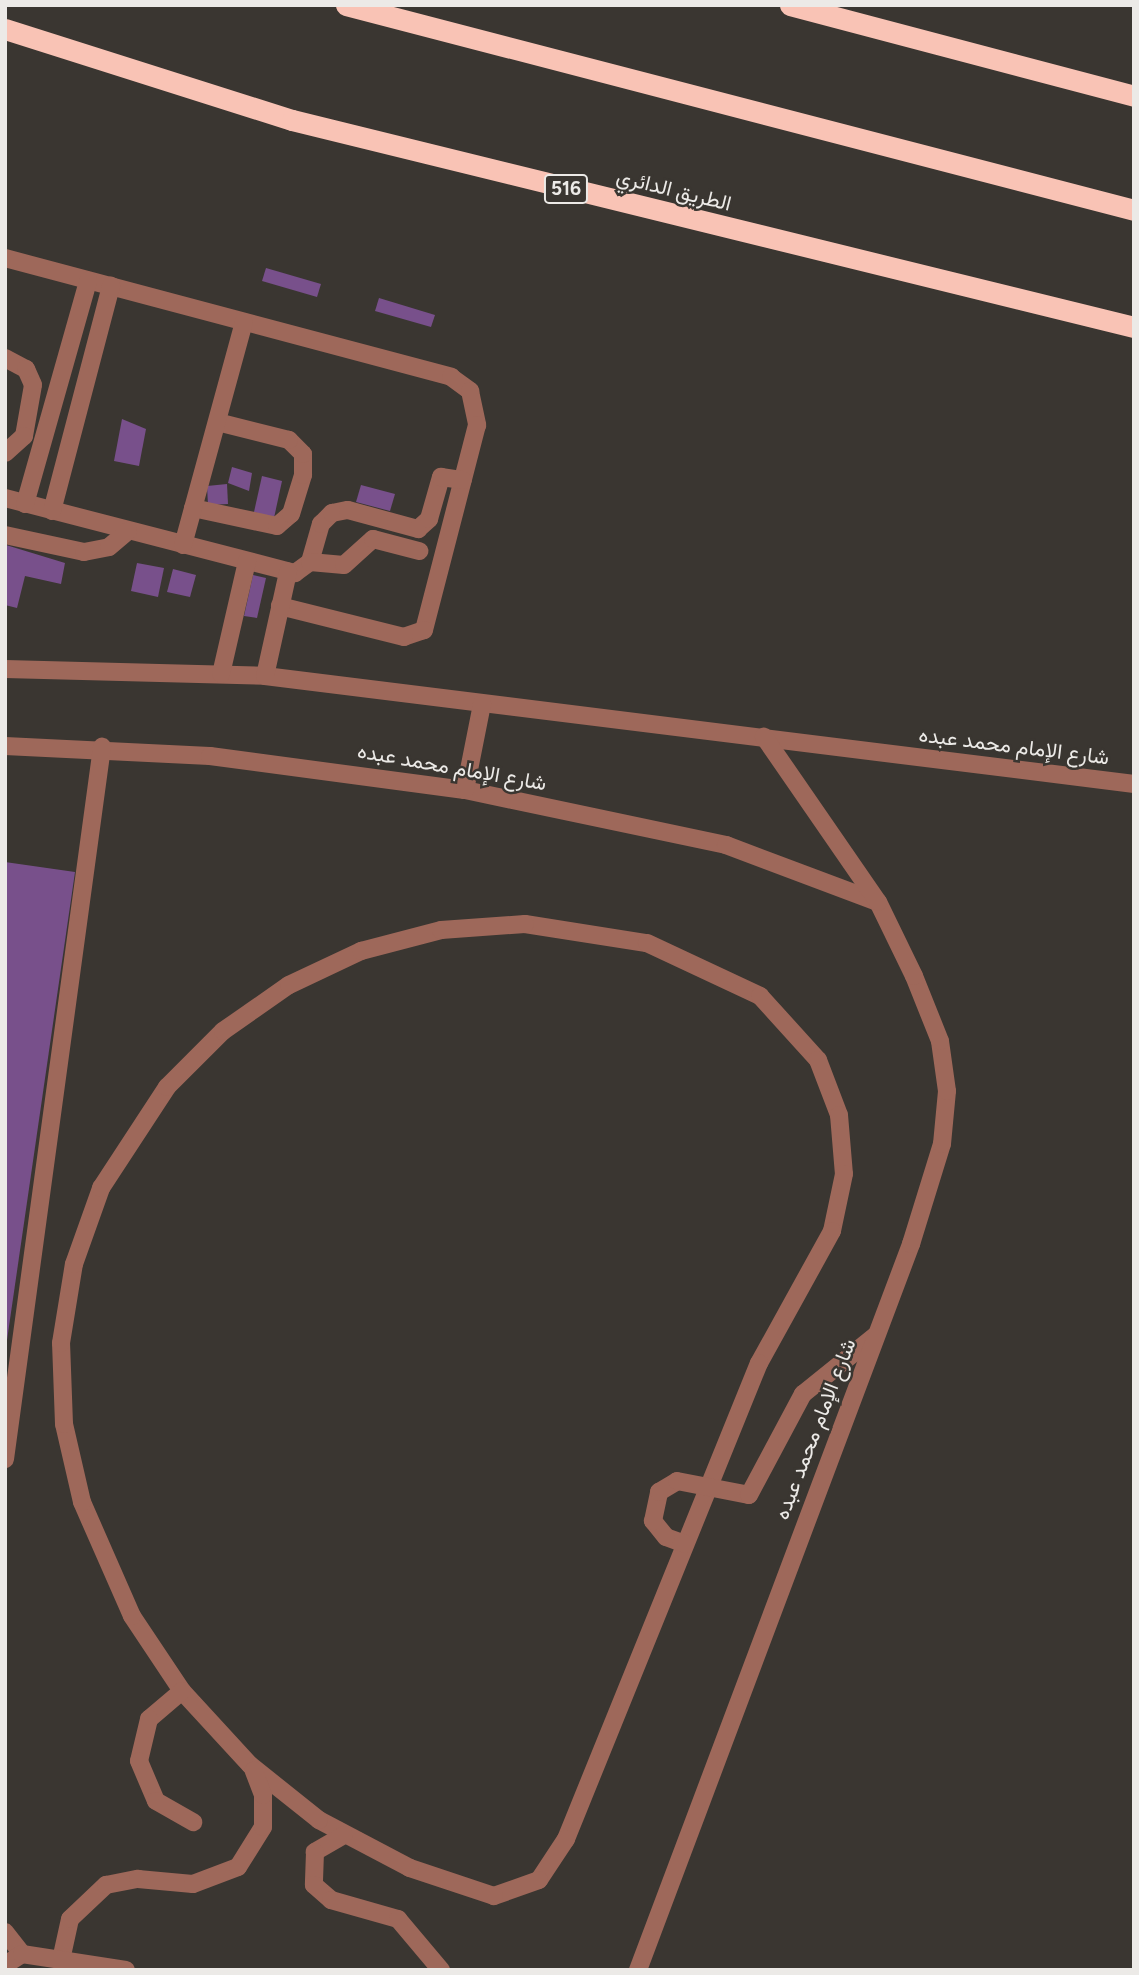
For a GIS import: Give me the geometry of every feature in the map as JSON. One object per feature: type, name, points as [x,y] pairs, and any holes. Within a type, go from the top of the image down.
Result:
[{"type":"highway","points":[[346,5],[1134,210]]},
{"type":"highway","points":[[790,5],[1134,96]]},
{"type":"highway","name":"الطريق الدائري","points":[[5,29],[292,120],[1134,327]]},
{"type":"street","points":[[5,258],[451,377],[475,402],[474,436],[427,624],[418,634],[404,637],[280,606]]},
{"type":"street","points":[[25,504],[88,281]]},
{"type":"street","points":[[52,511],[111,286]]},
{"type":"street","points":[[183,545],[244,322]]},
{"type":"street","points":[[5,358],[26,369],[33,385],[24,436],[5,453]]},
{"type":"street","points":[[193,508],[276,526],[291,514],[303,475],[303,454],[289,440],[217,422]]},
{"type":"street","points":[[310,562],[321,524],[332,513],[348,510],[418,529],[429,519],[440,477],[463,480]]},
{"type":"street","points":[[5,498],[288,572],[310,562],[344,565],[373,540],[419,551]]},
{"type":"street","points":[[5,535],[84,552],[109,547],[128,531]]},
{"type":"street","points":[[221,674],[247,561]]},
{"type":"street","points":[[265,676],[288,572]]},
{"type":"street","name":"شارع الإمام محمد عبده","points":[[5,668],[265,676],[1134,784]]},
{"type":"street","points":[[465,790],[482,704]]},
{"type":"street","name":"شارع الإمام محمد عبده","points":[[638,1970],[928,1195],[947,1091],[940,1041],[878,902],[764,737]]},
{"type":"street","name":"شارع الإمام محمد عبده","points":[[5,746],[102,747],[366,773],[465,790],[713,841],[878,902]]},
{"type":"street","points":[[5,1459],[102,747]]},
{"type":"street","points":[[483,925],[607,933],[686,957],[760,996],[818,1060],[842,1135],[840,1203],[820,1258],[767,1344],[685,1544],[566,1839],[539,1880],[510,1894],[478,1893],[344,1835],[250,1765],[182,1691],[113,1578],[71,1464],[61,1343],[74,1264],[120,1153],[176,1077],[256,1006],[361,951],[483,925]]},
{"type":"street","points":[[685,1544],[658,1530],[654,1500],[677,1482],[736,1497],[755,1491],[803,1394],[875,1336]]},
{"type":"street","points":[[182,1691],[149,1719],[139,1761],[156,1801],[193,1822]]},
{"type":"street","points":[[61,1959],[70,1919],[106,1885],[209,1882],[243,1861],[258,1842],[265,1811],[250,1765]]},
{"type":"street","points":[[344,1835],[315,1852],[314,1885],[331,1900],[398,1919],[441,1970]]},
{"type":"street","points":[[5,1932],[22,1954]]},
{"type":"street","points":[[5,1965],[22,1954],[126,1970]]},
{"type":"building","points":[[266,268],[321,284],[317,297],[262,281]]},
{"type":"building","points":[[379,298],[435,315],[431,327],[375,311]]},
{"type":"building","points":[[122,419],[146,429],[139,466],[114,461]]},
{"type":"building","points":[[232,467],[252,473],[249,491],[228,483]]},
{"type":"building","points":[[262,476],[282,481],[274,518],[254,512]]},
{"type":"building","points":[[227,484],[228,504],[208,505],[207,486]]},
{"type":"building","points":[[361,485],[395,494],[390,511],[356,502]]},
{"type":"building","points":[[6,545],[65,563],[61,584],[25,576],[17,608],[5,605]]},
{"type":"building","points":[[137,563],[164,568],[158,597],[131,591]]},
{"type":"building","points":[[173,569],[196,575],[190,597],[167,592]]},
{"type":"building","points":[[253,575],[266,578],[257,618],[244,616]]},
{"type":"building","points":[[5,862],[75,872],[7,1340],[5,1340]]}]
